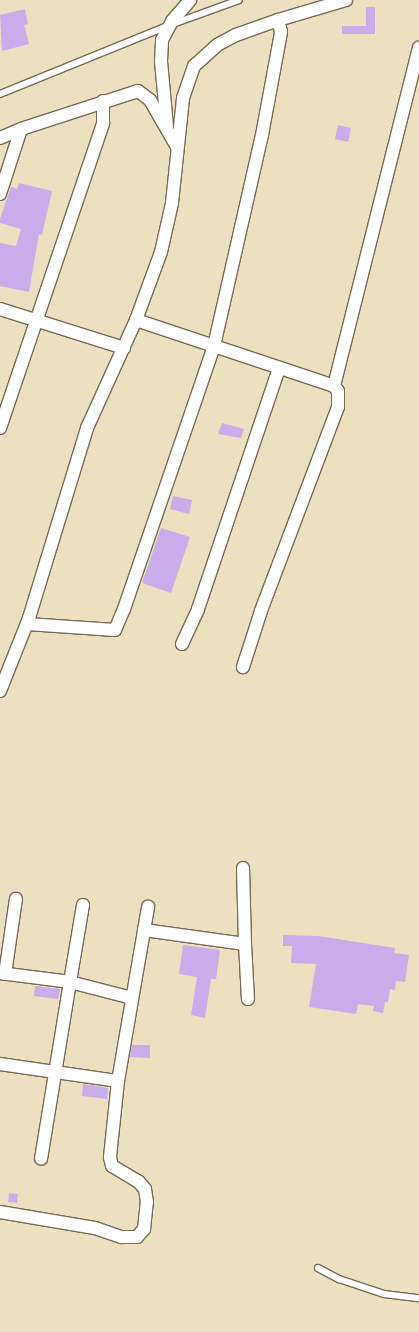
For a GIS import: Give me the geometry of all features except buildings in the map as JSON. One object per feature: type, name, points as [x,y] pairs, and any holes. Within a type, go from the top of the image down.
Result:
[{"type":"street","points":[[170,134],[166,120],[161,61],[162,40],[170,25],[190,0]]},
{"type":"street","points":[[0,691],[27,624],[52,550],[67,488],[87,428],[136,320],[161,252],[172,204],[184,98],[194,66],[217,46],[236,35],[278,20],[346,0]]},
{"type":"street","points":[[27,624],[115,630],[124,609],[214,346],[262,135],[281,32],[278,20]]},
{"type":"street","points":[[334,386],[419,48]]},
{"type":"street","points":[[0,138],[103,101],[138,91],[145,94],[177,147]]},
{"type":"street","points":[[0,428],[103,123],[103,101]]},
{"type":"street","points":[[0,194],[21,129]]},
{"type":"street","points":[[0,309],[124,348]]},
{"type":"street","points":[[136,320],[334,386],[338,391],[338,407],[261,611],[243,667]]},
{"type":"street","points":[[182,644],[198,609],[279,368]]},
{"type":"street","points":[[243,868],[248,999]]},
{"type":"street","points":[[16,899],[3,973],[70,982],[132,998]]},
{"type":"street","points":[[41,1159],[82,904]]},
{"type":"street","points":[[0,1212],[95,1228],[121,1237],[137,1237],[144,1229],[147,1202],[145,1189],[139,1182],[112,1166],[110,1157],[118,1081],[148,907]]},
{"type":"street","points":[[144,930],[245,944]]},
{"type":"street","points":[[0,1064],[118,1081]]},
{"type":"lane","points":[[0,94],[170,25],[239,0]]},
{"type":"lane","points":[[318,1268],[339,1279],[384,1294],[419,1298]]}]
